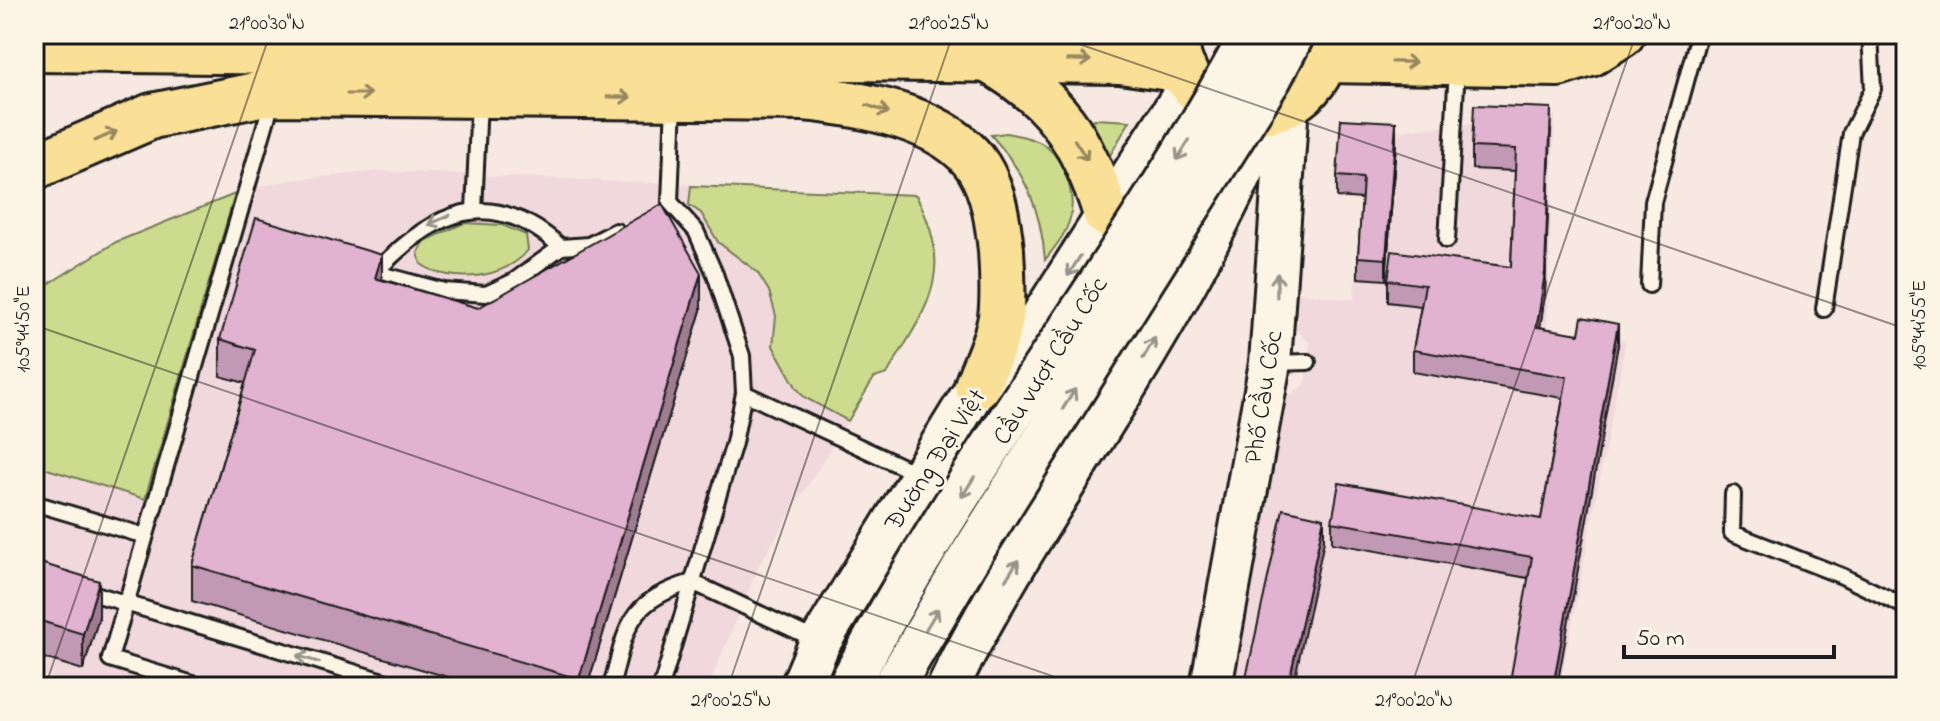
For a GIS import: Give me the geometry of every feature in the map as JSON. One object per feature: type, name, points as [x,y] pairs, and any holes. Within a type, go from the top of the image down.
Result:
[{"type":"main road","points":[[34,49],[1184,62],[1207,98],[1227,109],[1249,113],[1280,108],[1317,78],[1316,43],[1457,64],[1558,64],[1590,54],[1622,34]]},
{"type":"main road","points":[[986,59],[1015,76],[1043,99],[1085,153],[1106,214]]},
{"type":"main road","points":[[34,167],[152,116],[275,94],[804,98],[858,103],[934,130],[959,147],[979,167],[992,196],[1002,263],[1001,318],[977,386]]},
{"type":"street","name":"Cầu vượt Cầu Cốc","points":[[848,687],[935,539],[1169,173],[1251,34]]},
{"type":"street","name":"Cầu vượt Cầu Cốc","points":[[893,687],[967,561],[1271,78],[1316,43]]},
{"type":"street","name":"Đường Đại Việt","points":[[801,687],[820,642],[977,386],[1024,344],[1106,214],[1184,62]]},
{"type":"street","name":"Phố Cầu Cốc","points":[[1211,687],[1289,362],[1280,108]]},
{"type":"street","points":[[948,687],[980,621],[1147,352],[1280,108]]},
{"type":"lane","points":[[1649,285],[1653,202],[1699,34]]},
{"type":"lane","points":[[1824,309],[1851,133],[1873,89],[1870,34]]},
{"type":"lane","points":[[1447,240],[1457,64]]},
{"type":"lane","points":[[203,687],[110,659],[145,536],[240,236],[275,94]]},
{"type":"lane","points":[[474,211],[479,95]]},
{"type":"lane","points":[[661,687],[734,443],[744,393],[742,356],[715,274],[696,231],[663,206],[674,97]]},
{"type":"lane","points":[[375,273],[425,227],[459,212],[517,217],[538,227],[561,247]]},
{"type":"lane","points":[[347,265],[444,291],[486,294],[514,281],[561,247],[589,245],[629,224]]},
{"type":"lane","points":[[744,393],[921,476]]},
{"type":"lane","points":[[1733,494],[1732,533],[1842,576],[1906,607]]},
{"type":"lane","points":[[34,503],[145,536]]},
{"type":"lane","points":[[611,687],[627,628],[642,605],[665,590],[692,582],[820,642]]},
{"type":"lane","points":[[64,585],[382,684],[403,687]]},
{"type":"lane","points":[[1904,687],[1906,679]]},
{"type":"shaded area","points":[[1555,116],[1547,329],[1626,341],[1560,687],[1227,687],[1282,401],[1305,385],[1310,343],[1294,327],[1299,293],[1354,300],[1361,201],[1336,199],[1341,136]]},
{"type":"shaded area","points":[[381,171],[916,195],[930,222],[937,263],[929,303],[887,374],[874,378],[760,563],[708,687],[83,687],[34,673],[34,293],[116,242],[246,189],[292,180]]},
{"type":"green space","points":[[1090,121],[1130,121],[1109,157]]},
{"type":"green space","points":[[1006,133],[1033,139],[1047,147],[1060,162],[1068,182],[1072,203],[1069,222],[1045,260],[1040,224],[1029,192],[1013,163],[991,135]]},
{"type":"green space","points":[[691,186],[916,195],[934,246],[932,288],[925,308],[887,374],[874,378],[848,421],[804,397],[796,387],[773,346],[776,316],[769,291],[757,272],[718,242],[701,213],[689,205]]},
{"type":"green space","points":[[235,194],[145,499],[34,465],[34,293],[116,242]]},
{"type":"green space","points":[[464,223],[502,225],[526,235],[528,250],[506,267],[477,276],[447,275],[421,264],[418,253],[423,242]]},
{"type":"building","points":[[1474,105],[1551,108],[1545,272],[1537,327],[1579,334],[1582,317],[1618,324],[1553,687],[1509,687],[1532,557],[1332,522],[1339,483],[1541,519],[1567,377],[1413,350],[1425,285],[1388,280],[1392,251],[1511,267],[1516,149],[1472,147]]},
{"type":"building","points":[[1341,119],[1396,122],[1386,259],[1358,257],[1363,178],[1337,176]]},
{"type":"building","points":[[662,204],[701,273],[579,679],[192,565],[255,350],[220,339],[256,218],[382,255],[375,278],[478,308]]},
{"type":"building","points":[[1283,509],[1324,518],[1288,687],[1244,687]]},
{"type":"building","points":[[34,561],[99,581],[83,634],[34,619]]},
{"type":"building","points":[[1383,682],[1400,687],[1381,687]]}]
